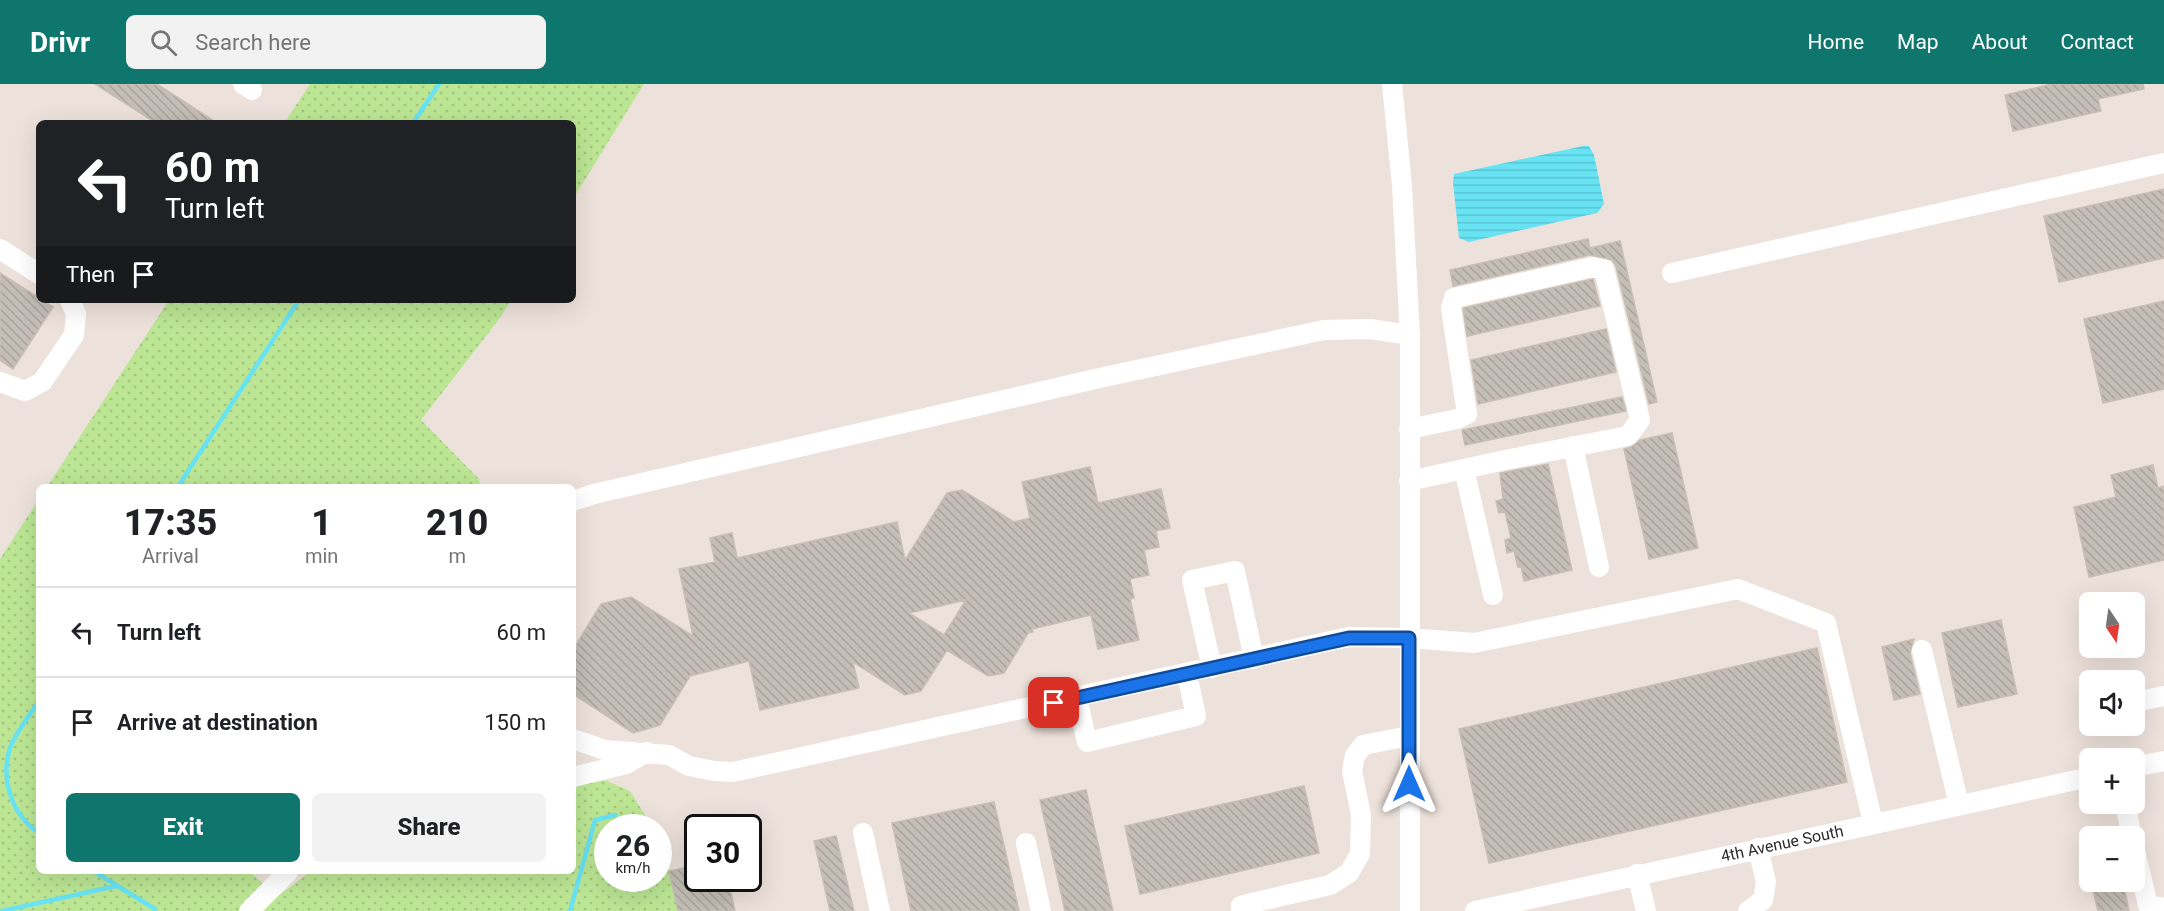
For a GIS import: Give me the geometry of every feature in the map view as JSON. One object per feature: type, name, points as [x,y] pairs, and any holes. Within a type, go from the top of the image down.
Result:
[{"type":"street","points":[[1392,84],[1402,186],[1410,335],[1410,911]]},
{"type":"street","points":[[1672,273],[2164,163]]},
{"type":"street","points":[[0,249],[36,272]]},
{"type":"street","points":[[1409,429],[1457,419],[1467,414],[1451,308],[1454,298],[1593,267],[1604,269],[1640,420],[1629,436],[1409,481]]},
{"type":"street","points":[[0,382],[25,391],[42,382],[74,335],[76,314],[71,303]]},
{"type":"street","points":[[576,500],[604,491],[808,444],[1324,330],[1370,328],[1410,335]]},
{"type":"street","points":[[1573,447],[1599,567]]},
{"type":"street","points":[[1464,469],[1493,595]]},
{"type":"street","points":[[1212,668],[1192,580],[1235,571],[1254,658]]},
{"type":"street","points":[[576,740],[605,750],[669,755],[689,766],[733,772],[1349,638],[1409,638],[1474,643],[1738,589],[1826,623],[1873,824]]},
{"type":"street","points":[[1922,650],[1959,805]]},
{"type":"street","points":[[1077,698],[1087,742],[1196,716],[1186,674]]},
{"type":"street","points":[[2145,700],[2164,696]]},
{"type":"street","points":[[1240,911],[1241,906],[1330,885],[1348,873],[1360,854],[1361,814],[1352,771],[1355,756],[1364,745],[1409,736]]},
{"type":"street","points":[[576,776],[626,764],[647,752]]},
{"type":"street","points":[[2145,765],[2164,761]]},
{"type":"street","name":"4th Avenue South","points":[[1475,911],[1538,904],[1637,874],[2079,779]]},
{"type":"street","points":[[862,832],[880,911]]},
{"type":"street","points":[[1026,843],[1041,911]]},
{"type":"street","points":[[1758,848],[1766,882],[1759,907]]},
{"type":"street","points":[[249,911],[286,874]]},
{"type":"street","points":[[1637,874],[1646,911]]},
{"type":"street","points":[[2145,892],[2148,904],[2164,908]]},
{"type":"green space","points":[[310,84],[644,84],[576,194],[576,120],[286,120]]},
{"type":"green space","points":[[167,303],[509,303],[421,420],[478,478],[480,484],[49,484]]},
{"type":"green space","points":[[36,504],[36,874],[252,874],[278,896],[307,874],[576,874],[576,786],[605,780],[630,791],[644,814],[594,814],[594,892],[672,892],[672,882],[679,911],[0,911],[0,559]]},
{"type":"water","points":[[1589,146],[1594,155],[1604,204],[1597,213],[1469,242],[1459,238],[1454,174]]},
{"type":"building","points":[[95,84],[157,84],[212,120],[151,120]]},
{"type":"building","points":[[2052,84],[2143,84],[2144,89],[2098,99],[2101,111],[2013,131],[2005,95]]},
{"type":"building","points":[[2164,189],[2164,258],[2059,282],[2044,216]]},
{"type":"building","points":[[1588,239],[1590,248],[1620,241],[1657,402],[1649,404],[1616,266],[1612,260],[1590,255],[1453,286],[1450,270]]},
{"type":"building","points":[[0,273],[36,296],[36,303],[47,303],[53,307],[13,369],[0,360]]},
{"type":"building","points":[[1593,279],[1600,306],[1467,336],[1463,308]]},
{"type":"building","points":[[2164,301],[2164,389],[2103,403],[2084,319]]},
{"type":"building","points":[[1606,329],[1616,372],[1478,404],[1471,360]]},
{"type":"building","points":[[1622,397],[1626,411],[1465,445],[1462,430]]},
{"type":"building","points":[[1672,433],[1698,548],[1649,559],[1624,449],[1640,440]]},
{"type":"building","points":[[1548,464],[1572,570],[1524,581],[1521,566],[1518,567],[1514,551],[1507,553],[1505,540],[1511,538],[1505,512],[1499,513],[1496,501],[1503,499],[1500,473]]},
{"type":"building","points":[[2153,465],[2158,488],[2164,486],[2164,560],[2089,577],[2074,507],[2116,497],[2111,475]]},
{"type":"building","points":[[1090,467],[1098,503],[1161,489],[1170,528],[1156,531],[1159,547],[1144,550],[1149,575],[1130,579],[1134,598],[1130,599],[1139,640],[1098,649],[1091,615],[1032,629],[1033,632],[1028,633],[1004,673],[988,676],[947,650],[921,691],[905,695],[853,662],[859,688],[760,710],[749,661],[690,676],[660,725],[633,733],[576,696],[576,645],[601,604],[631,597],[693,636],[679,569],[715,562],[710,538],[732,533],[737,558],[897,522],[905,560],[947,493],[962,490],[1014,522],[1030,518],[1022,482]],"holes":[[[966,600],[944,635],[909,613]]]},
{"type":"building","points":[[2001,620],[2017,694],[1958,707],[1942,633]]},
{"type":"building","points":[[1914,639],[1910,653],[1920,694],[1894,700],[1882,647]]},
{"type":"building","points":[[1817,648],[1847,782],[1489,863],[1459,729]]},
{"type":"building","points":[[1304,786],[1319,853],[1140,894],[1125,826]]},
{"type":"building","points":[[1086,790],[1113,911],[1065,911],[1040,800]]},
{"type":"building","points":[[994,802],[1019,911],[911,911],[892,823]]},
{"type":"building","points":[[836,836],[854,911],[830,911],[814,841]]},
{"type":"building","points":[[684,868],[684,892],[731,892],[735,911],[678,911],[672,884],[672,870]]},
{"type":"building","points":[[2093,892],[2125,892],[2129,911],[2098,911]]},
{"type":"waterway","points":[[415,120],[439,84]]},
{"type":"waterway","points":[[180,484],[297,303]]},
{"type":"waterway","points":[[36,705],[19,730],[7,760],[8,784],[15,807],[36,830]]},
{"type":"waterway","points":[[570,911],[594,824]]},
{"type":"waterway","points":[[98,874],[155,909]]},
{"type":"waterway","points":[[2,911],[116,886]]},
{"type":"route","points":[[1054,703],[1349,638],[1409,638],[1409,784]]}]
